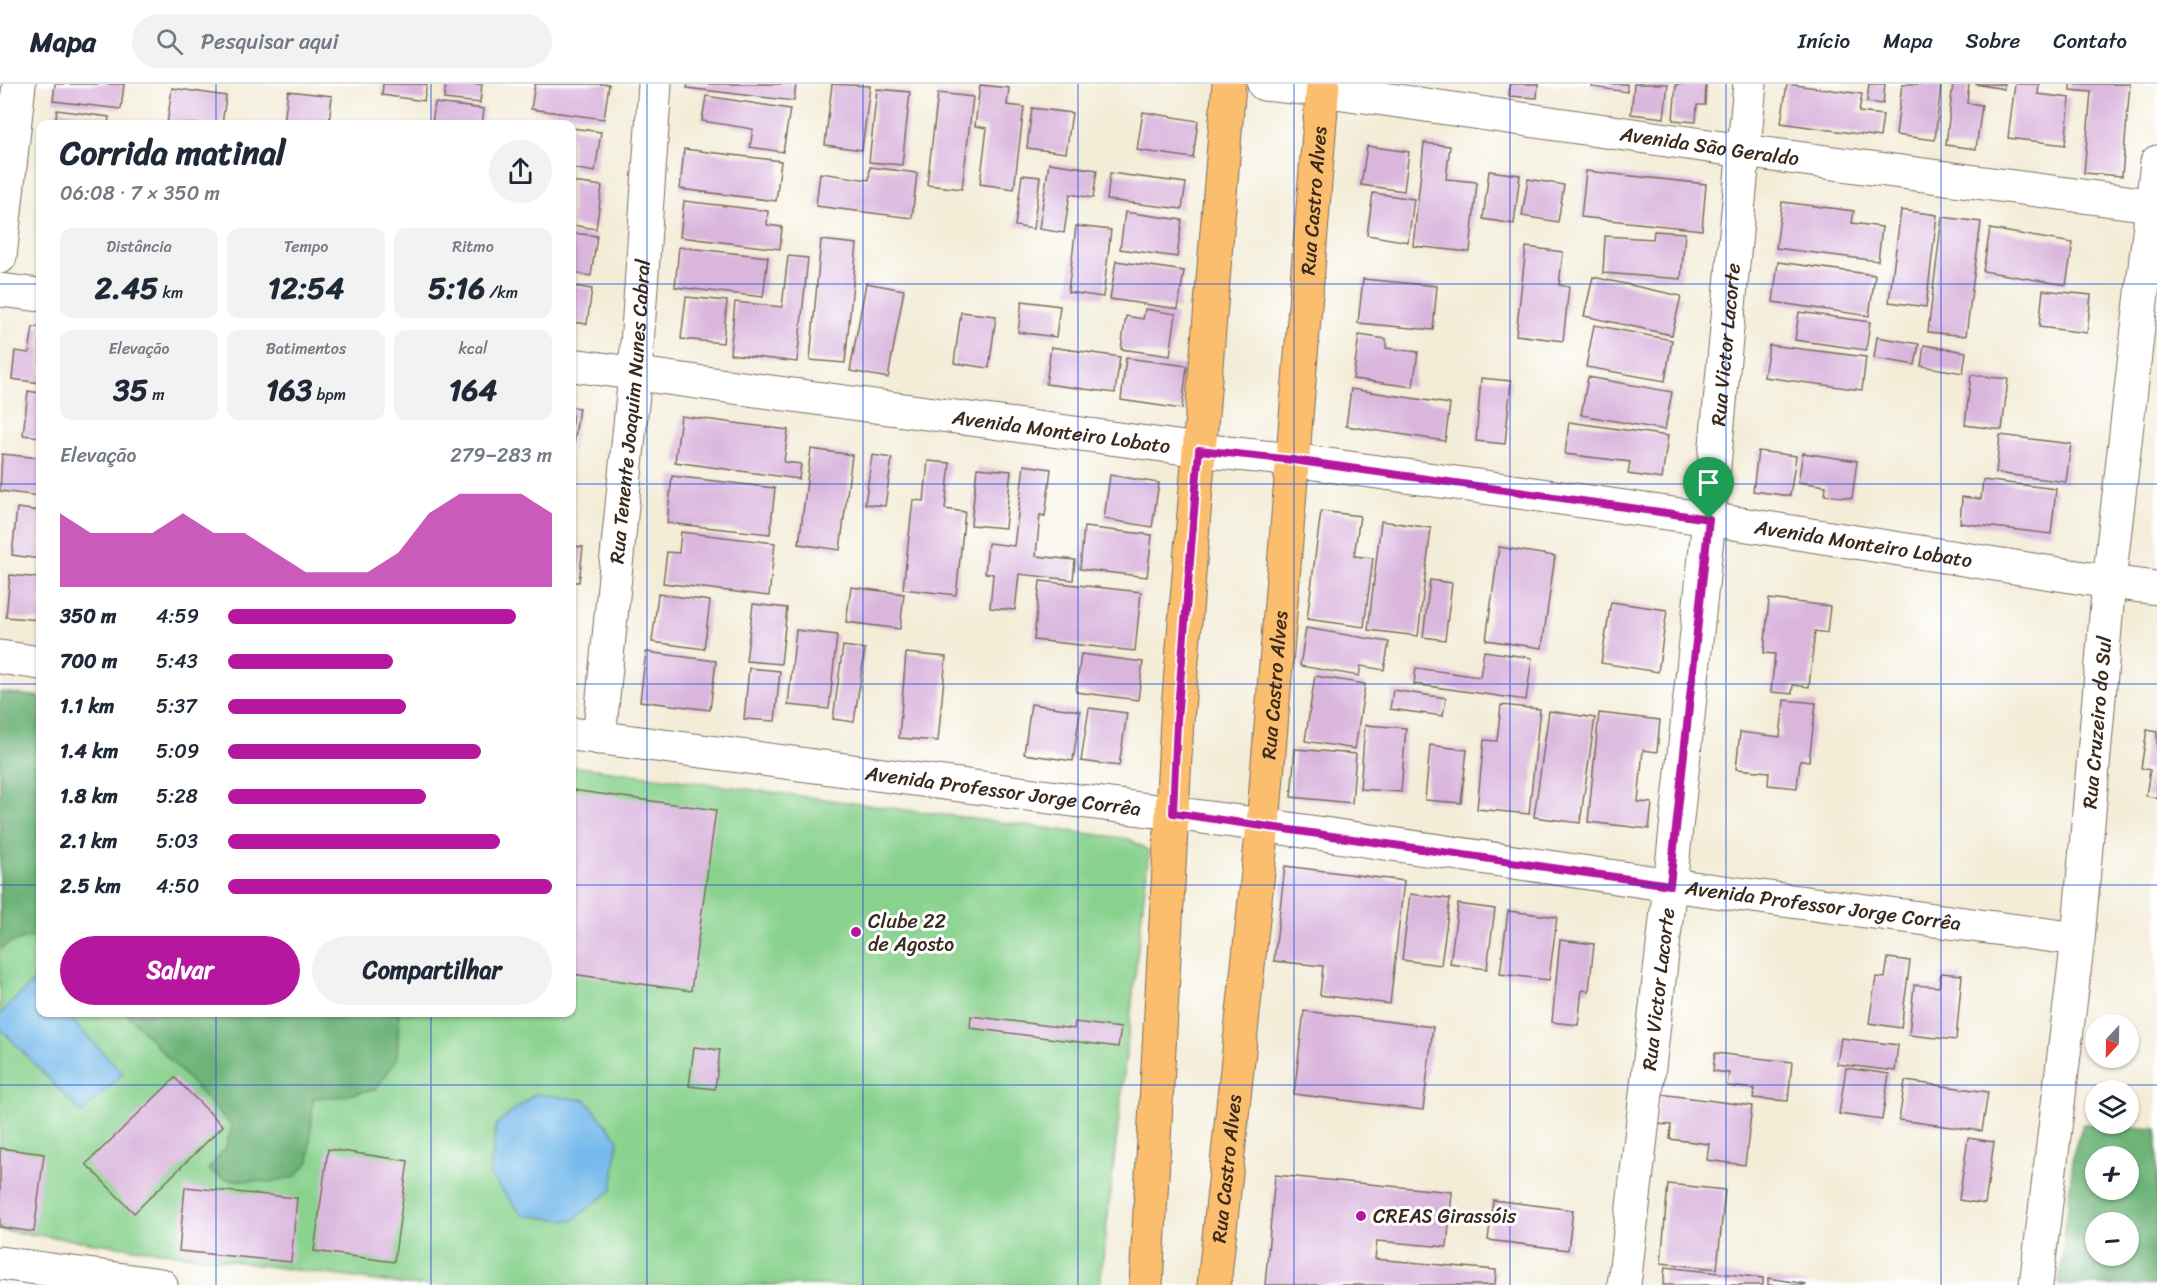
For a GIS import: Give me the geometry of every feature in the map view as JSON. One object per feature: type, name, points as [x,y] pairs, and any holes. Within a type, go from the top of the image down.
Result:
[{"type":"main road","points":[[1146,1285],[1177,721],[1229,84]]},
{"type":"main road","name":"Rua Castro Alves","points":[[1214,1285],[1263,825],[1322,87]]},
{"type":"street","points":[[0,257],[19,84]]},
{"type":"street","name":"Rua Tenente Joaquim Nunes Cabral","points":[[585,736],[635,374],[655,84]]},
{"type":"street","name":"Avenida São Geraldo","points":[[1264,84],[1322,87],[1743,151],[2155,206]]},
{"type":"street","name":"Rua Victor Lacorte","points":[[1624,1285],[1709,519],[1750,84]]},
{"type":"street","name":"Rua Cruzeiro do Sul","points":[[2036,1285],[2078,939],[2109,582],[2155,206],[2157,162]]},
{"type":"street","points":[[0,290],[36,294]]},
{"type":"street","name":"Avenida Monteiro Lobato","points":[[576,366],[1199,450],[1293,460],[1709,519],[2157,588]]},
{"type":"street","points":[[0,657],[36,662]]},
{"type":"street","name":"Avenida Professor Jorge Corrêa","points":[[585,736],[1263,825],[1670,885],[2078,939]]},
{"type":"street","points":[[0,1263],[161,1285]]},
{"type":"green space","name":"Clube 22 de Agosto","points":[[0,692],[36,696],[36,1017],[576,1017],[576,767],[1129,839],[1149,851],[1100,1285],[408,1285],[0,1230]]},
{"type":"green space","points":[[0,692],[36,696],[36,939],[30,937],[7,944],[0,949]]},
{"type":"green space","points":[[130,1017],[399,1017],[397,1059],[376,1089],[342,1096],[313,1098],[309,1161],[295,1177],[269,1182],[224,1179],[208,1170],[226,1147],[232,1126]]},
{"type":"green space","points":[[2083,1124],[2085,1124],[2085,1134],[2139,1134],[2139,1128],[2157,1129],[2157,1285],[2059,1285],[2074,1151]]},
{"type":"water","points":[[34,981],[36,983],[36,1017],[69,1017],[123,1073],[82,1113],[0,1028],[0,1014]]},
{"type":"water","points":[[535,1094],[586,1100],[618,1139],[612,1190],[572,1221],[522,1215],[490,1175],[496,1125]]},
{"type":"building","points":[[55,84],[124,84],[121,109],[53,101]]},
{"type":"building","points":[[383,84],[427,84],[424,101],[382,95]]},
{"type":"building","points":[[446,84],[482,84],[480,103],[444,99]]},
{"type":"building","points":[[535,84],[609,84],[604,119],[531,109]]},
{"type":"building","points":[[688,84],[796,84],[794,101],[687,88]]},
{"type":"building","points":[[832,84],[870,86],[862,150],[825,145]]},
{"type":"building","points":[[1510,84],[1538,84],[1537,98],[1509,96]]},
{"type":"building","points":[[1593,84],[1627,84],[1627,92],[1592,87]]},
{"type":"building","points":[[1634,84],[1668,84],[1664,118],[1631,114]]},
{"type":"building","points":[[1676,84],[1706,84],[1705,105],[1697,105],[1696,122],[1673,120]]},
{"type":"building","points":[[1787,84],[1862,94],[1859,112],[1883,115],[1880,137],[1781,123]]},
{"type":"building","points":[[1869,84],[1885,84],[1883,104],[1867,102]]},
{"type":"building","points":[[1902,84],[1941,84],[1935,140],[1896,135]]},
{"type":"building","points":[[1953,84],[1969,84],[1967,103],[1982,105],[1976,149],[1946,145]]},
{"type":"building","points":[[1975,84],[2004,84],[2004,89]]},
{"type":"building","points":[[2015,84],[2039,84],[2038,94],[2070,98],[2065,145],[2008,138]]},
{"type":"building","points":[[2070,84],[2130,84],[2122,176],[2084,173],[2091,92],[2070,90]]},
{"type":"building","points":[[980,85],[1009,88],[1007,105],[1024,107],[1014,189],[980,184],[987,128],[975,126]]},
{"type":"building","points":[[172,88],[226,96],[223,120],[168,120]]},
{"type":"building","points":[[877,89],[910,92],[902,165],[869,162]]},
{"type":"building","points":[[288,91],[332,96],[329,120],[284,120]]},
{"type":"building","points":[[938,93],[973,97],[962,189],[927,185]]},
{"type":"building","points":[[706,96],[790,109],[783,152],[750,147],[753,129],[702,121]]},
{"type":"building","points":[[435,103],[484,109],[483,120],[433,120]]},
{"type":"building","points":[[1032,108],[1072,113],[1066,153],[1027,148]]},
{"type":"building","points":[[57,110],[109,117],[109,120],[56,120]]},
{"type":"building","points":[[1143,112],[1198,121],[1193,158],[1137,150]]},
{"type":"building","points":[[576,129],[601,132],[595,172],[576,169]]},
{"type":"building","points":[[1424,143],[1450,146],[1446,179],[1477,182],[1470,252],[1413,246]]},
{"type":"building","points":[[1367,146],[1409,152],[1404,191],[1361,185]]},
{"type":"building","points":[[684,149],[781,161],[776,201],[680,189]]},
{"type":"building","points":[[1049,163],[1097,170],[1093,198],[1070,194],[1064,233],[1039,229]]},
{"type":"building","points":[[870,167],[917,173],[912,218],[816,206],[820,173],[869,180]]},
{"type":"building","points":[[1489,171],[1520,175],[1514,224],[1483,219]]},
{"type":"building","points":[[1586,171],[1706,184],[1702,230],[1581,217]]},
{"type":"building","points":[[1110,173],[1186,183],[1182,209],[1107,200]]},
{"type":"building","points":[[1022,175],[1040,177],[1033,229],[1015,226]]},
{"type":"building","points":[[1528,179],[1564,185],[1558,222],[1522,216]]},
{"type":"building","points":[[576,183],[602,186],[596,229],[576,226]]},
{"type":"building","points":[[1373,193],[1414,199],[1408,242],[1367,235]]},
{"type":"building","points":[[684,201],[768,211],[767,225],[782,227],[780,249],[680,237]]},
{"type":"building","points":[[1782,202],[1854,211],[1852,223],[1882,227],[1878,261],[1776,248]]},
{"type":"building","points":[[1901,210],[1937,215],[1926,307],[1889,302]]},
{"type":"building","points":[[1125,212],[1182,220],[1177,257],[1120,249]]},
{"type":"building","points":[[1942,217],[1981,222],[1966,336],[1928,332]]},
{"type":"building","points":[[1076,226],[1111,230],[1103,297],[1068,292]]},
{"type":"building","points":[[1990,229],[2073,243],[2066,285],[1983,271]]},
{"type":"building","points":[[1654,231],[1685,233],[1681,279],[1603,273],[1605,236],[1653,239]]},
{"type":"building","points":[[576,233],[597,236],[591,276],[576,274]]},
{"type":"building","points":[[821,240],[857,244],[845,363],[810,360]]},
{"type":"building","points":[[679,247],[768,257],[763,297],[675,287]]},
{"type":"building","points":[[1526,247],[1563,252],[1559,285],[1569,287],[1563,341],[1516,335]]},
{"type":"building","points":[[788,256],[808,258],[797,362],[730,354],[735,302],[782,307]]},
{"type":"building","points":[[1116,261],[1184,271],[1178,309],[1110,299]]},
{"type":"building","points":[[1778,262],[1875,275],[1869,316],[1773,302]]},
{"type":"building","points":[[1593,277],[1681,296],[1672,335],[1584,316]]},
{"type":"building","points":[[1363,279],[1437,286],[1433,330],[1358,323]]},
{"type":"building","points":[[866,283],[904,290],[888,378],[850,371]]},
{"type":"building","points":[[576,287],[592,289],[587,324],[576,323]]},
{"type":"building","points":[[2043,290],[2091,295],[2087,333],[2039,327]]},
{"type":"building","points":[[686,297],[727,301],[723,343],[681,339]]},
{"type":"building","points":[[1022,301],[1060,306],[1056,337],[1018,332]]},
{"type":"building","points":[[1145,309],[1176,314],[1170,356],[1121,349],[1126,316],[1143,319]]},
{"type":"building","points":[[961,312],[996,316],[989,368],[954,363]]},
{"type":"building","points":[[1799,312],[1870,322],[1866,350],[1795,340]]},
{"type":"building","points":[[1594,325],[1672,340],[1665,381],[1586,367]]},
{"type":"building","points":[[33,327],[36,327],[36,382],[12,379],[15,351],[29,353]]},
{"type":"building","points":[[1359,335],[1386,339],[1386,348],[1418,352],[1413,387],[1353,379]]},
{"type":"building","points":[[1877,337],[1919,344],[1915,365],[1874,358]]},
{"type":"building","points":[[1769,345],[1866,357],[1862,390],[1764,377]]},
{"type":"building","points":[[1924,345],[1966,352],[1963,373],[1921,366]]},
{"type":"building","points":[[1051,347],[1120,357],[1115,393],[1046,384]]},
{"type":"building","points":[[1126,358],[1187,366],[1182,409],[1121,400]]},
{"type":"building","points":[[1971,375],[2008,379],[2002,430],[1965,425]]},
{"type":"building","points":[[1588,377],[1672,392],[1665,430],[1581,415]]},
{"type":"building","points":[[1481,378],[1511,381],[1505,444],[1476,441]]},
{"type":"building","points":[[1351,389],[1450,404],[1445,441],[1346,426]]},
{"type":"building","points":[[28,391],[36,392],[36,437],[23,435]]},
{"type":"building","points":[[576,408],[579,408],[576,430]]},
{"type":"building","points":[[681,416],[788,430],[784,462],[801,464],[799,479],[675,462]]},
{"type":"building","points":[[1569,422],[1668,436],[1662,479],[1628,474],[1630,462],[1565,454]]},
{"type":"building","points":[[2000,435],[2071,444],[2066,482],[1996,473]]},
{"type":"building","points":[[811,449],[852,455],[840,550],[799,544]]},
{"type":"building","points":[[1758,451],[1796,456],[1790,496],[1753,491]]},
{"type":"building","points":[[1803,453],[1857,461],[1852,498],[1825,495],[1826,486],[1798,482]]},
{"type":"building","points":[[2,454],[36,458],[36,496],[0,491]]},
{"type":"building","points":[[872,455],[892,458],[885,506],[865,504]]},
{"type":"building","points":[[928,461],[950,463],[945,509],[965,512],[956,595],[903,589],[913,500],[924,501]]},
{"type":"building","points":[[1024,465],[1051,469],[1045,516],[1040,515],[1036,556],[1075,560],[1073,580],[1019,574],[1015,610],[990,608],[993,574],[985,573],[988,543],[1014,546]]},
{"type":"building","points":[[977,468],[1011,471],[1005,528],[971,525]]},
{"type":"building","points":[[1110,475],[1159,483],[1152,527],[1104,519]]},
{"type":"building","points":[[672,476],[775,488],[770,534],[667,523]]},
{"type":"building","points":[[1983,480],[2056,489],[2051,534],[1960,523],[1962,497],[1981,499]]},
{"type":"building","points":[[17,508],[36,510],[36,558],[12,555]]},
{"type":"building","points":[[1321,511],[1360,516],[1354,556],[1373,558],[1364,627],[1307,619]]},
{"type":"building","points":[[1381,521],[1431,528],[1418,636],[1368,630]]},
{"type":"building","points":[[1084,527],[1152,535],[1147,577],[1080,569]]},
{"type":"building","points":[[681,532],[775,543],[769,596],[663,583],[667,552],[679,553]]},
{"type":"building","points":[[576,546],[583,547],[579,582],[576,582]]},
{"type":"building","points":[[1499,547],[1555,556],[1542,648],[1486,640]]},
{"type":"building","points":[[10,575],[36,578],[36,620],[6,617]]},
{"type":"building","points":[[1430,580],[1452,583],[1445,640],[1423,637]]},
{"type":"building","points":[[1040,581],[1141,592],[1135,651],[1034,640]]},
{"type":"building","points":[[851,587],[904,594],[900,629],[846,622]]},
{"type":"building","points":[[658,594],[710,601],[704,649],[652,642]]},
{"type":"building","points":[[1769,599],[1830,606],[1827,633],[1815,631],[1809,687],[1793,685],[1792,694],[1771,692],[1775,654],[1764,653]]},
{"type":"building","points":[[1611,602],[1667,610],[1658,672],[1601,663]]},
{"type":"building","points":[[753,604],[787,608],[781,664],[746,661]]},
{"type":"building","points":[[1306,628],[1389,642],[1384,670],[1361,666],[1359,676],[1300,666]]},
{"type":"building","points":[[796,630],[837,635],[829,709],[788,705]]},
{"type":"building","points":[[843,646],[865,649],[854,722],[833,719]]},
{"type":"building","points":[[1484,651],[1532,658],[1526,700],[1414,684],[1416,668],[1480,677]]},
{"type":"building","points":[[646,652],[716,661],[710,710],[640,701]]},
{"type":"building","points":[[906,653],[946,657],[938,741],[899,738]]},
{"type":"building","points":[[1081,654],[1143,662],[1138,700],[1076,692]]},
{"type":"building","points":[[749,668],[780,671],[775,721],[744,719]]},
{"type":"building","points":[[1315,676],[1365,684],[1355,749],[1305,741]]},
{"type":"building","points":[[1393,690],[1446,698],[1443,716],[1390,709]]},
{"type":"building","points":[[1784,700],[1816,703],[1809,761],[1800,761],[1797,788],[1768,785],[1769,772],[1736,769],[1740,732],[1780,737]]},
{"type":"building","points":[[1031,704],[1080,711],[1073,761],[1024,754]]},
{"type":"building","points":[[1501,705],[1540,709],[1529,814],[1477,809],[1484,740],[1497,741]]},
{"type":"building","points":[[1089,708],[1127,713],[1119,766],[1081,761]]},
{"type":"building","points":[[1549,711],[1595,718],[1580,823],[1534,817]]},
{"type":"building","points":[[1599,713],[1660,720],[1657,752],[1643,750],[1638,802],[1652,803],[1649,829],[1588,822]]},
{"type":"building","points":[[1365,725],[1406,728],[1401,792],[1360,789]]},
{"type":"building","points":[[2147,730],[2157,732],[2157,798],[2146,796],[2150,770],[2141,768]]},
{"type":"building","points":[[1430,745],[1467,750],[1461,803],[1425,800]]},
{"type":"building","points":[[1295,749],[1356,754],[1352,803],[1291,797]]},
{"type":"building","points":[[576,791],[716,810],[691,991],[576,975]]},
{"type":"building","points":[[1285,866],[1404,881],[1390,1004],[1320,995],[1323,966],[1274,961]]},
{"type":"building","points":[[1410,894],[1450,899],[1441,965],[1402,960]]},
{"type":"building","points":[[1458,904],[1495,909],[1487,969],[1450,964]]},
{"type":"building","points":[[1508,911],[1557,917],[1549,980],[1500,974]]},
{"type":"building","points":[[1560,940],[1594,944],[1589,991],[1582,990],[1578,1025],[1552,1022]]},
{"type":"building","points":[[1888,958],[1910,961],[1901,1028],[1869,1023],[1876,977],[1885,978]]},
{"type":"building","points":[[1941,973],[1962,975],[1956,1040],[1909,1035],[1914,985],[1939,987]]},
{"type":"building","points":[[1304,1011],[1433,1027],[1423,1110],[1294,1094]]},
{"type":"building","points":[[971,1016],[1074,1029],[1075,1022],[1121,1028],[1118,1047],[970,1028]]},
{"type":"building","points":[[1841,1038],[1898,1045],[1895,1071],[1837,1064]]},
{"type":"building","points":[[694,1047],[720,1050],[715,1089],[689,1086]]},
{"type":"building","points":[[1715,1053],[1792,1062],[1788,1101],[1753,1098],[1755,1089],[1727,1086],[1729,1073],[1713,1071]]},
{"type":"building","points":[[1846,1068],[1889,1074],[1882,1120],[1839,1114]]},
{"type":"building","points":[[175,1078],[223,1126],[134,1213],[86,1164]]},
{"type":"building","points":[[1905,1081],[1988,1092],[1982,1131],[1899,1120]]},
{"type":"building","points":[[1660,1094],[1752,1106],[1745,1165],[1707,1160],[1709,1144],[1670,1139],[1671,1125],[1656,1124]]},
{"type":"building","points":[[1968,1138],[1994,1142],[1985,1204],[1959,1200]]},
{"type":"building","points":[[0,1148],[44,1154],[34,1232],[0,1227]]},
{"type":"building","points":[[328,1149],[408,1161],[394,1262],[314,1251]]},
{"type":"building","name":"CREAS Girassóis","points":[[1275,1175],[1452,1192],[1447,1247],[1377,1241],[1375,1259],[1496,1270],[1495,1285],[1265,1285]]},
{"type":"building","points":[[1668,1184],[1725,1190],[1717,1269],[1661,1263]]},
{"type":"building","points":[[185,1187],[297,1198],[291,1262],[179,1251]]},
{"type":"building","points":[[1493,1200],[1573,1210],[1568,1250],[1488,1240]]},
{"type":"building","points":[[1665,1267],[1763,1278],[1763,1285],[1663,1285]]},
{"type":"building","points":[[1768,1278],[1806,1284],[1806,1285],[1768,1285]]},
{"type":"place","name":"Clube 22 de Agosto","points":[[856,932]]},
{"type":"place","name":"CREAS Girassóis","points":[[1361,1216]]},
{"type":"route","points":[[1199,450],[1293,460],[1709,519],[1670,885],[1173,813],[1177,721],[1199,450]]}]
